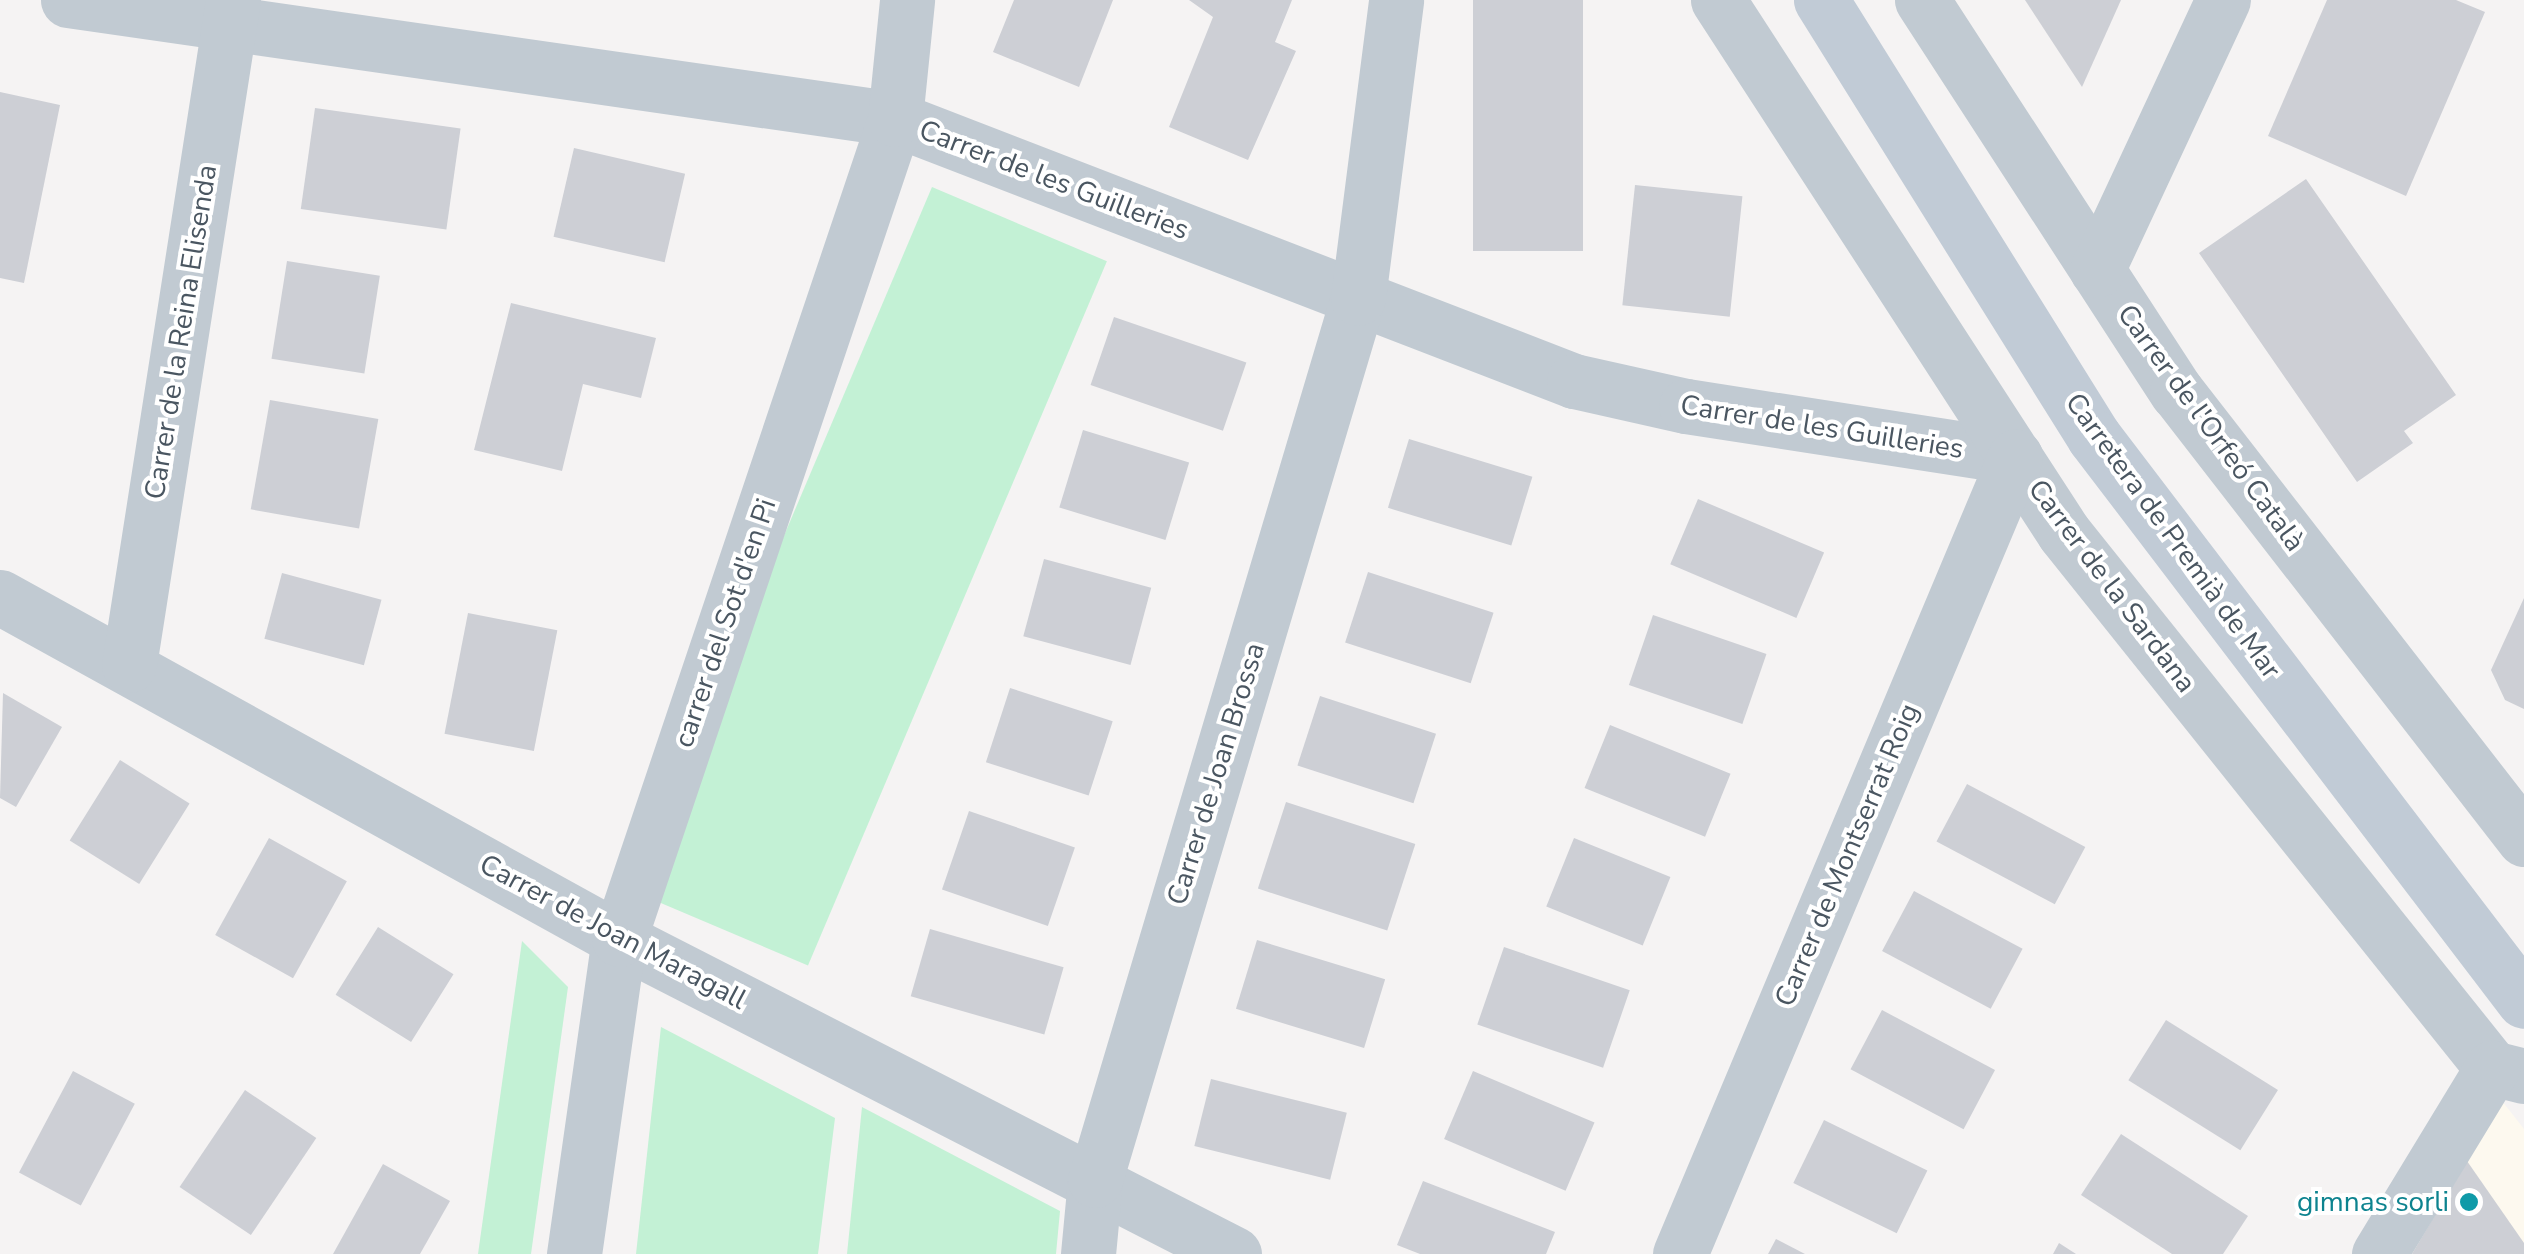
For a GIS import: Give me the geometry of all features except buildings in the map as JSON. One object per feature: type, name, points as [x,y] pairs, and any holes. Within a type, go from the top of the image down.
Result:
[{"type":"street","name":"Carrer de les Guilleries","points":[[68,0],[231,12],[895,119],[1574,381],[1686,406],[2015,457]]},
{"type":"street","name":"carrer del Sot d'en Pi","points":[[574,1254],[619,939],[895,119],[908,0]]},
{"type":"street","name":"Carrer de Joan Brossa","points":[[1088,1254],[1095,1180],[1358,298],[1396,0]]},
{"type":"street","name":"Carrer de la Sardana","points":[[1718,0],[2064,533],[2508,1072]]},
{"type":"street","name":"Carretera de Premià de Mar","points":[[1821,0],[2094,437],[2524,1001]]},
{"type":"street","name":"Carrer de l'Orfeó Català","points":[[1922,0],[2177,392],[2524,839]]},
{"type":"street","points":[[2097,270],[2224,0]]},
{"type":"street","name":"Carrer de la Reina Elisenda","points":[[128,664],[231,12]]},
{"type":"street","name":"Carrer de Montserrat Roig","points":[[1680,1254],[2015,457]]},
{"type":"street","name":"Carrer de Joan Maragall","points":[[0,597],[128,664],[619,939],[1234,1254]]},
{"type":"street","points":[[2378,1254],[2508,1072]]},
{"type":"shaded area","points":[[2502,1101],[2524,1129],[2524,1254],[2410,1254]]},
{"type":"green space","points":[[932,187],[1107,261],[808,965],[633,891]]},
{"type":"green space","points":[[522,941],[568,987],[531,1254],[478,1254]]},
{"type":"green space","points":[[661,1027],[835,1118],[818,1254],[636,1254]]},
{"type":"green space","points":[[862,1107],[1060,1211],[1056,1254],[847,1254]]},
{"type":"place","name":"gimnas sorli","points":[[2469,1202]]}]
